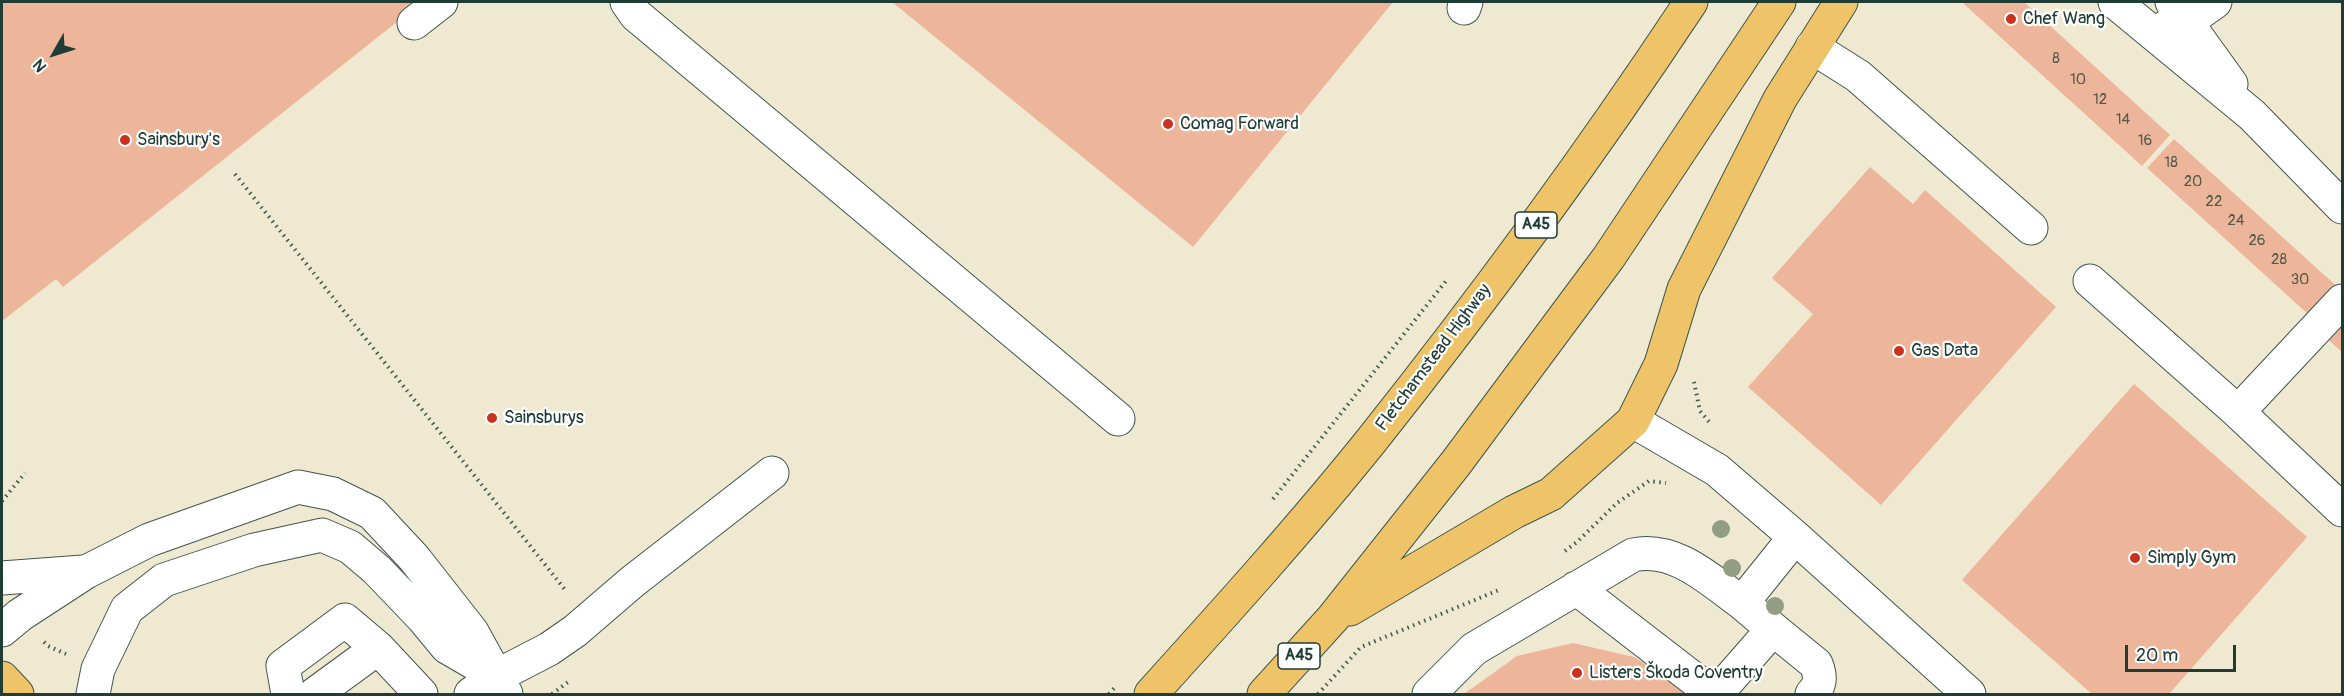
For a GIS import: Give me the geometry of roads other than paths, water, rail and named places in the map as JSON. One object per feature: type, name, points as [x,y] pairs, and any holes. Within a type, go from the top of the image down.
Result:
[{"type":"main road","name":"Fletchamstead Highway","points":[[1151,694],[1222,616],[1370,442],[1563,189],[1691,2]]},
{"type":"main road","name":"A45","points":[[1264,694],[1333,618],[1456,463],[1608,257],[1779,2]]},
{"type":"main road","points":[[1333,618],[1514,512],[1551,494],[1633,421],[1661,364],[1684,289],[1780,99],[1841,2]]},
{"type":"main road","points":[[2,678],[17,694]]},
{"type":"street","points":[[414,23],[441,2]]},
{"type":"street","points":[[627,2],[636,15],[1118,419]]},
{"type":"street","points":[[2115,2],[2252,115],[2343,207]]},
{"type":"street","points":[[2144,26],[2163,28],[2180,11],[2215,2]]},
{"type":"street","points":[[2180,11],[2252,115]]},
{"type":"street","points":[[1812,47],[1858,76],[2031,228]]},
{"type":"street","points":[[2090,281],[2238,412],[2343,510]]},
{"type":"street","points":[[2238,412],[2343,301]]},
{"type":"street","points":[[1633,421],[1717,470],[1969,694]]},
{"type":"street","points":[[471,694],[501,685],[588,619],[772,472]]},
{"type":"street","points":[[2,630],[20,615],[86,572],[149,540],[298,487],[333,494],[372,513],[414,558],[472,632],[501,685]]},
{"type":"street","points":[[93,694],[98,669],[127,609],[164,580],[254,550],[322,535],[350,547],[377,570],[447,647],[501,685]]},
{"type":"street","points":[[1742,603],[1795,537]]},
{"type":"street","points":[[1429,694],[1474,649],[1633,555],[1655,554],[1674,558],[1701,573],[1742,603],[1816,664],[1820,673],[1820,681],[1818,688],[1812,694]]},
{"type":"street","points":[[2,578],[86,572]]},
{"type":"street","points":[[1576,588],[1703,686],[1710,689],[1725,684],[1773,629]]},
{"type":"street","points":[[288,694],[283,666],[345,620],[378,648],[421,694]]},
{"type":"street","points":[[315,694],[378,648]]},
{"type":"place","name":"Chef Wang","points":[[2011,19]]},
{"type":"place","name":"Comag Forward","points":[[1168,124]]},
{"type":"place","name":"Sainsbury's","points":[[125,140]]},
{"type":"place","name":"Gas Data","points":[[1899,351]]},
{"type":"place","name":"Sainsburys","points":[[492,418]]},
{"type":"place","name":"Simply Gym","points":[[2135,558]]},
{"type":"place","name":"Listers Škoda Coventry","points":[[1577,673]]}]
